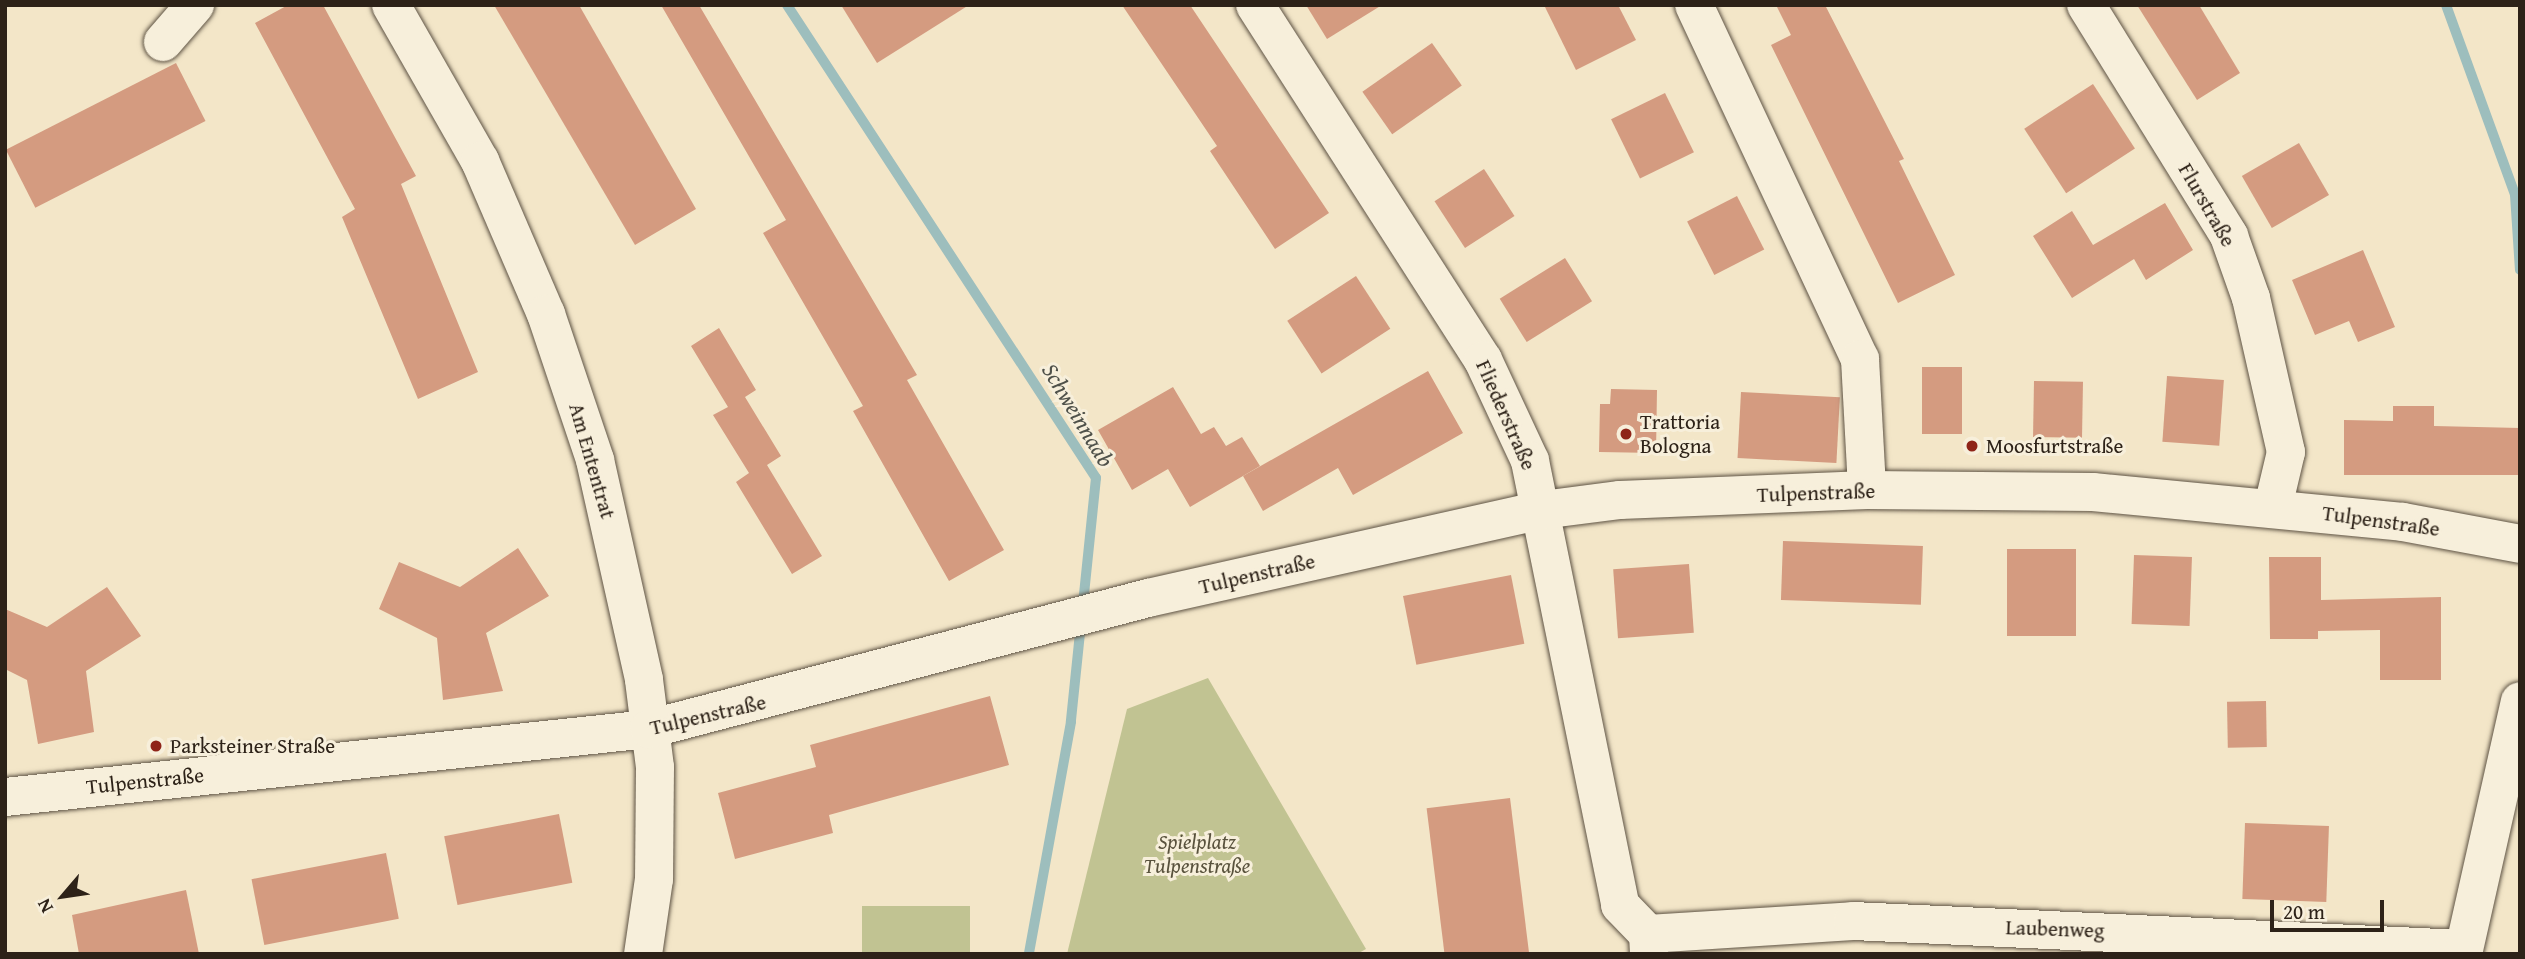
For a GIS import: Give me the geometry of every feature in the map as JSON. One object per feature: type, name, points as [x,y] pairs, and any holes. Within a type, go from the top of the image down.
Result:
[{"type":"street","points":[[163,42],[195,5]]},
{"type":"street","name":"Am Ententrat","points":[[391,5],[480,161],[546,314],[596,460],[649,729],[654,879],[643,954]]},
{"type":"street","name":"Fliederstraße","points":[[1255,5],[1483,360],[1530,461],[1620,905],[1649,944]]},
{"type":"street","points":[[1694,5],[1860,359],[1867,491]]},
{"type":"street","name":"Flurstraße","points":[[2086,5],[2229,236],[2251,298],[2286,452],[2273,507]]},
{"type":"street","name":"Tulpenstraße","points":[[5,797],[649,729],[1148,598],[1542,510],[1620,500],[1867,491],[2093,492],[2273,507],[2403,522],[2520,544]]},
{"type":"street","points":[[2463,951],[2520,701]]},
{"type":"street","name":"Laubenweg","points":[[1649,944],[1853,921],[2463,951]]},
{"type":"green space","name":"Spielplatz Tulpenstraße","points":[[1208,678],[1366,949],[1357,954],[1067,954],[1127,709]]},
{"type":"green space","points":[[862,906],[970,906],[970,954],[862,954]]},
{"type":"building","points":[[288,5],[323,5],[416,176],[401,184],[478,372],[418,399],[342,217],[355,209],[255,23]]},
{"type":"building","points":[[494,5],[579,5],[696,209],[635,245]]},
{"type":"building","points":[[661,5],[699,5],[917,375],[907,380],[1004,550],[949,581],[853,411],[863,406],[763,233],[786,220]]},
{"type":"building","points":[[841,5],[969,5],[877,63]]},
{"type":"building","points":[[1122,5],[1190,5],[1329,213],[1275,249],[1210,151],[1217,146]]},
{"type":"building","points":[[1306,5],[1382,5],[1327,39]]},
{"type":"building","points":[[1544,5],[1618,5],[1636,40],[1576,70]]},
{"type":"building","points":[[1776,5],[1825,5],[1904,159],[1899,161],[1955,275],[1898,303],[1771,45],[1791,35]]},
{"type":"building","points":[[2137,5],[2199,5],[2240,73],[2197,100]]},
{"type":"building","points":[[1432,43],[1462,86],[1392,134],[1362,92]]},
{"type":"building","points":[[176,63],[206,121],[35,208],[6,150]]},
{"type":"building","points":[[2093,84],[2135,149],[2066,193],[2024,129]]},
{"type":"building","points":[[1665,93],[1694,152],[1640,179],[1611,119]]},
{"type":"building","points":[[2299,143],[2329,195],[2272,228],[2242,176]]},
{"type":"building","points":[[1484,169],[1514,216],[1465,248],[1435,201]]},
{"type":"building","points":[[1737,196],[1764,249],[1714,275],[1687,221]]},
{"type":"building","points":[[2165,203],[2193,250],[2146,280],[2134,259],[2072,298],[2033,236],[2072,211],[2093,245]]},
{"type":"building","points":[[2363,250],[2395,327],[2358,342],[2349,321],[2315,335],[2292,280]]},
{"type":"building","points":[[1565,258],[1592,301],[1527,342],[1500,299]]},
{"type":"building","points":[[1356,276],[1390,329],[1322,373],[1287,321]]},
{"type":"building","points":[[719,328],[756,390],[745,397],[781,456],[767,465],[822,556],[792,574],[736,482],[749,473],[713,415],[728,407],[691,346]]},
{"type":"building","points":[[1922,367],[1962,367],[1962,434],[1922,434]]},
{"type":"building","points":[[1428,371],[1463,433],[1353,495],[1338,468],[1263,511],[1243,476]]},
{"type":"building","points":[[2167,376],[2224,380],[2219,446],[2162,442]]},
{"type":"building","points":[[2034,381],[2083,382],[2082,438],[2033,437]]},
{"type":"building","points":[[1173,387],[1201,434],[1214,427],[1226,446],[1242,437],[1260,466],[1190,507],[1168,469],[1132,490],[1098,430]]},
{"type":"building","points":[[1611,389],[1657,390],[1656,453],[1599,452],[1600,404],[1610,404]]},
{"type":"building","points":[[1741,392],[1840,397],[1836,463],[1738,458]]},
{"type":"building","points":[[2393,406],[2434,406],[2434,426],[2520,428],[2520,475],[2344,475],[2344,420],[2393,421]]},
{"type":"building","points":[[1783,541],[1923,546],[1921,605],[1781,600]]},
{"type":"building","points":[[518,548],[549,596],[486,633],[503,691],[443,700],[437,638],[379,609],[399,562],[460,587]]},
{"type":"building","points":[[2007,549],[2076,549],[2076,636],[2007,636]]},
{"type":"building","points":[[2134,555],[2192,557],[2190,626],[2132,624]]},
{"type":"building","points":[[2269,557],[2321,557],[2321,600],[2441,597],[2441,680],[2380,680],[2380,630],[2318,631],[2318,639],[2270,639]]},
{"type":"building","points":[[1689,564],[1694,633],[1618,638],[1613,569]]},
{"type":"building","points":[[1511,575],[1524,644],[1416,665],[1403,596]]},
{"type":"building","points":[[107,587],[141,636],[86,671],[94,732],[38,744],[27,680],[5,669],[5,609],[47,627]]},
{"type":"building","points":[[990,696],[1009,765],[829,815],[833,833],[735,859],[718,793],[816,767],[810,745]]},
{"type":"building","points":[[2266,701],[2267,747],[2228,748],[2227,702]]},
{"type":"building","points":[[1510,798],[1529,954],[1445,954],[1427,808]]},
{"type":"building","points":[[559,814],[572,883],[458,905],[444,836]]},
{"type":"building","points":[[2245,823],[2329,826],[2326,902],[2242,899]]},
{"type":"building","points":[[386,853],[399,919],[264,945],[252,879]]},
{"type":"building","points":[[186,890],[199,954],[79,954],[72,915]]},
{"type":"waterway","name":"Schweinnaab","points":[[787,5],[1096,478],[1071,722],[1029,954]]},
{"type":"waterway","points":[[2446,5],[2515,195],[2520,270]]},
{"type":"place","name":"Trattoria Bologna","points":[[1626,434]]},
{"type":"place","name":"Moosfurtstraße","points":[[1972,446]]},
{"type":"place","name":"Parksteiner Straße","points":[[156,746]]}]
